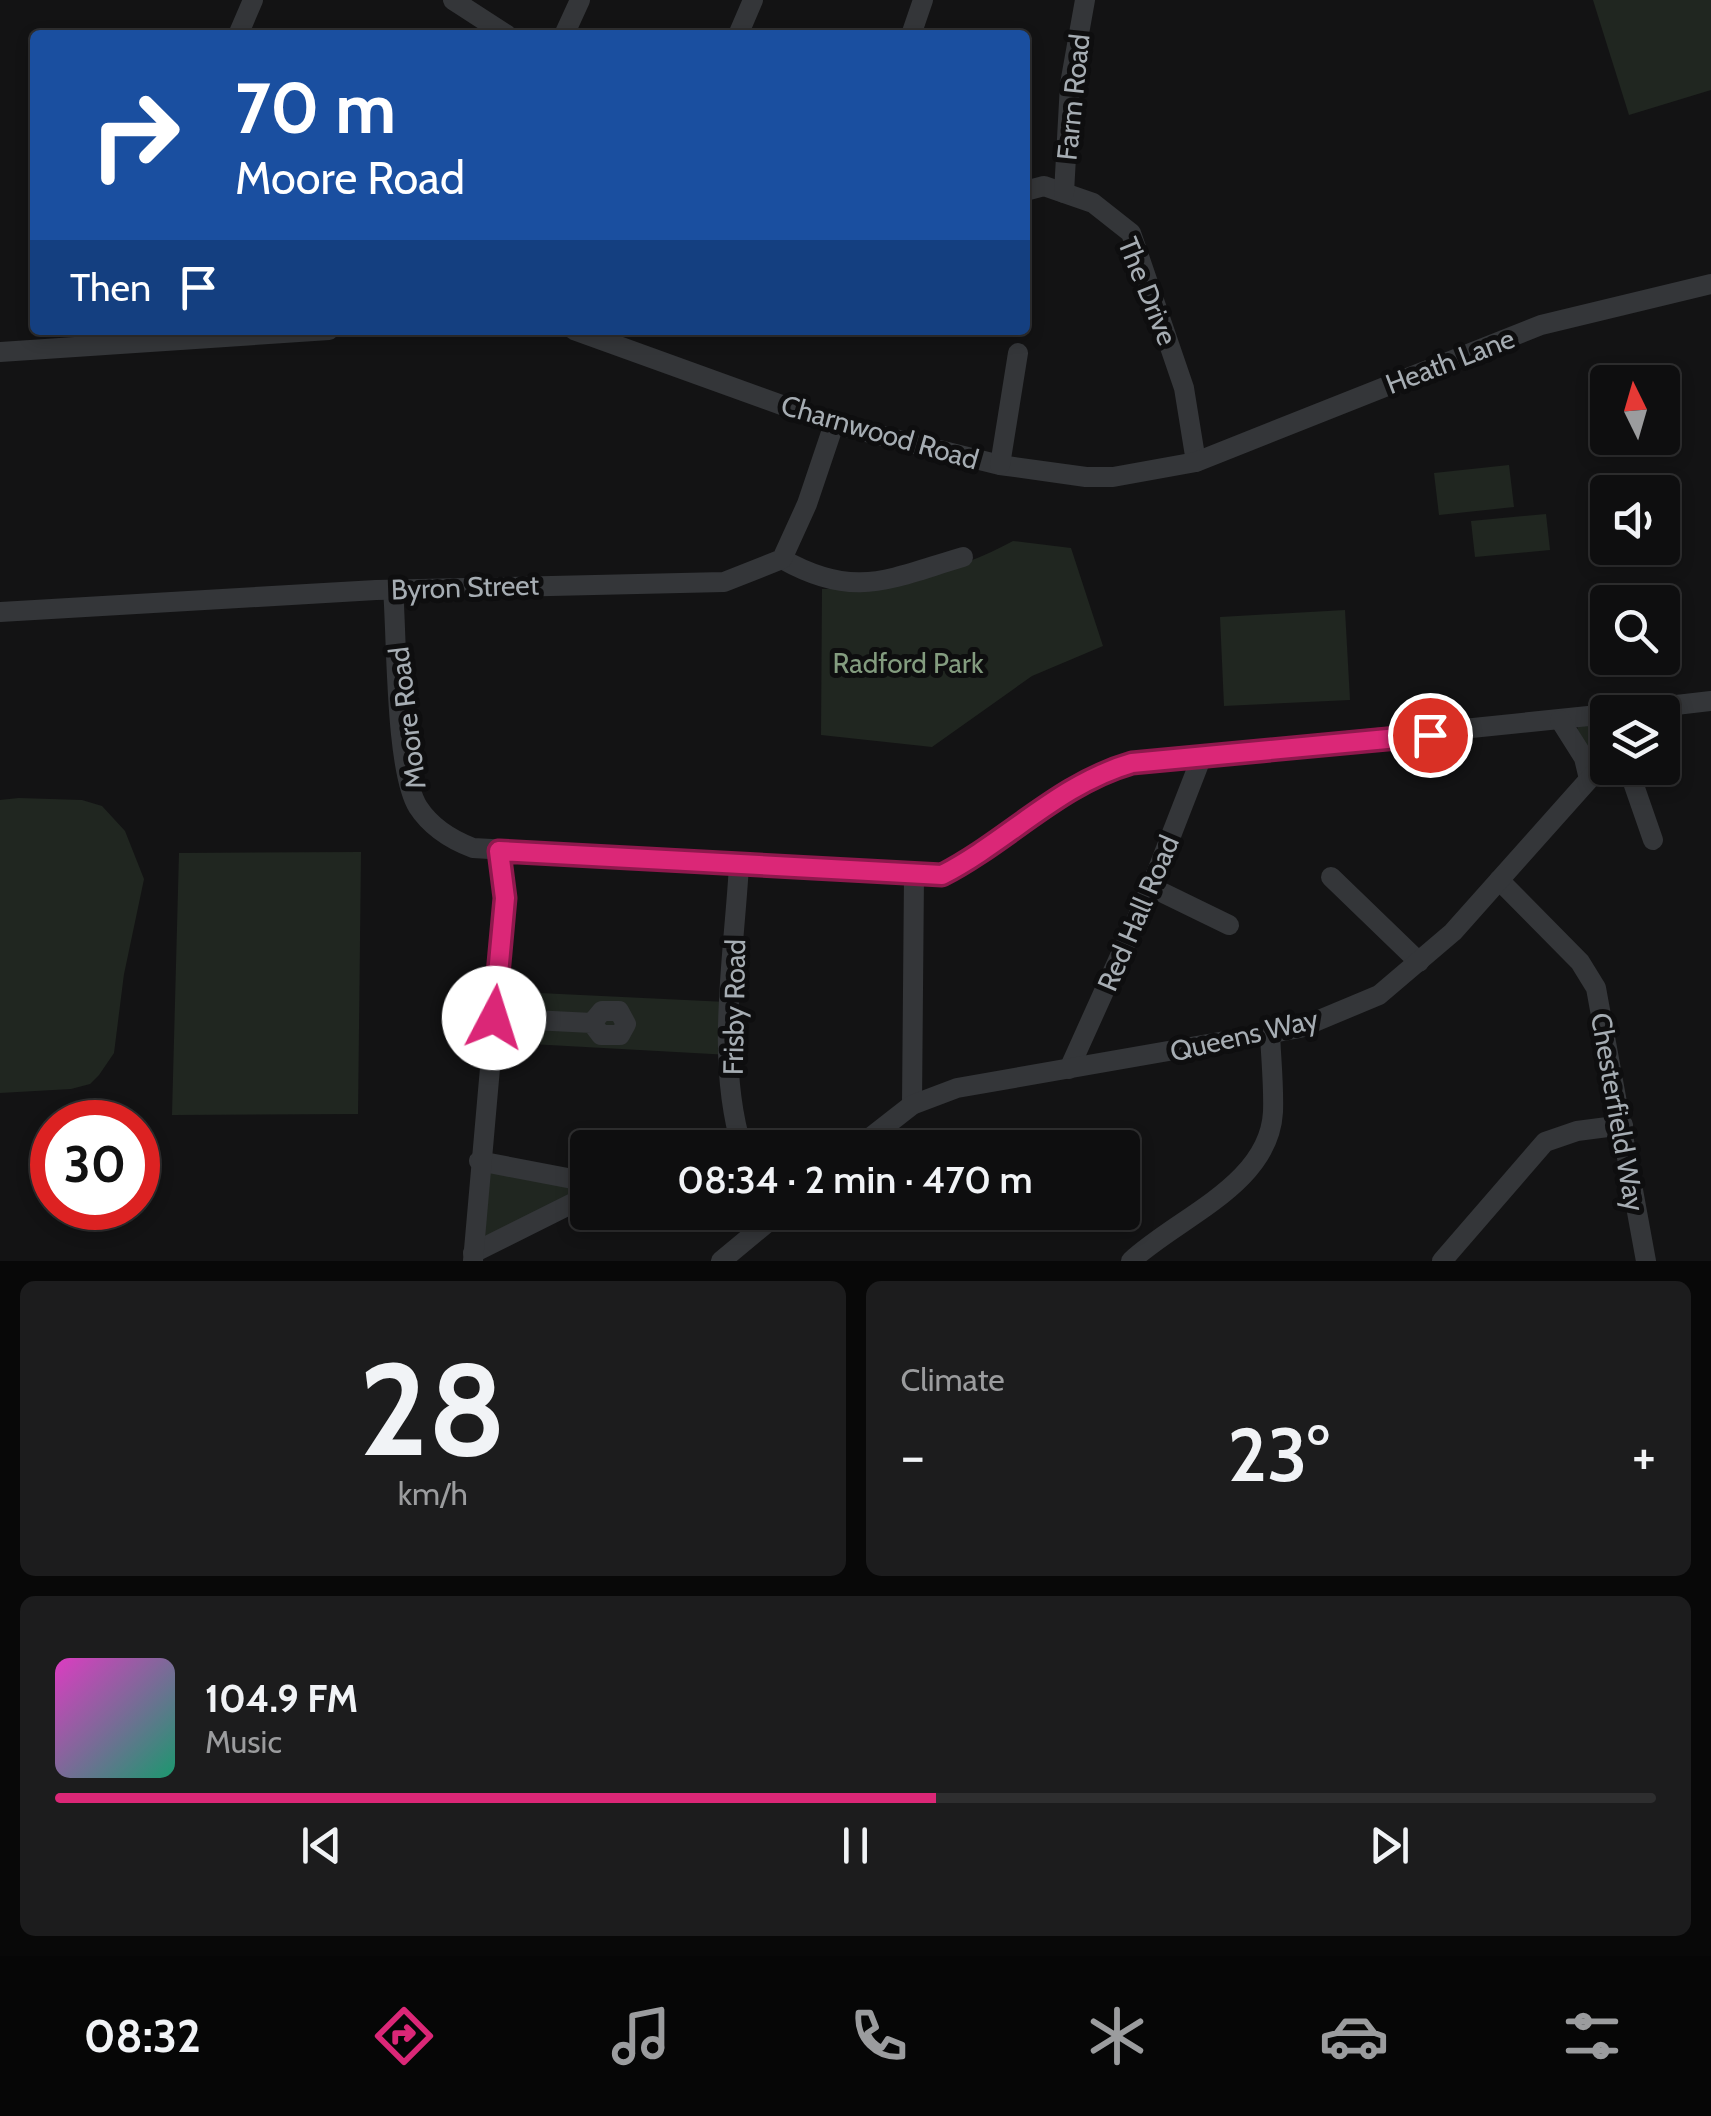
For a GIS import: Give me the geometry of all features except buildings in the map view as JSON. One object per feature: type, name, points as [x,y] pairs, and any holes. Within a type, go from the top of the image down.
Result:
[{"type":"street","points":[[240,30],[253,0]]},
{"type":"street","points":[[453,0],[499,30]]},
{"type":"street","points":[[566,30],[580,0]]},
{"type":"street","points":[[740,30],[753,0]]},
{"type":"street","points":[[913,30],[923,0]]},
{"type":"street","name":"Farm Road","points":[[1064,193],[1070,84],[1084,0]]},
{"type":"street","name":"The Drive","points":[[1030,190],[1044,186],[1093,203],[1131,234],[1184,388],[1196,462]]},
{"type":"street","name":"Heath Lane","points":[[1196,462],[1541,325],[1711,284]]},
{"type":"street","points":[[0,352],[118,338],[198,335]]},
{"type":"street","name":"Charnwood Road","points":[[588,335],[834,424],[1000,465],[1086,478],[1196,462]]},
{"type":"street","points":[[1000,465],[1018,353]]},
{"type":"street","points":[[834,424],[807,504],[782,559],[814,578],[840,584],[878,583],[963,558]]},
{"type":"street","name":"Byron Street","points":[[0,612],[393,589],[724,582],[782,559]]},
{"type":"street","name":"Moore Road","points":[[393,589],[406,762],[417,805],[449,839],[499,851],[942,875],[971,860],[1058,795],[1100,772],[1132,763],[1590,716]]},
{"type":"street","points":[[1680,705],[1711,700]]},
{"type":"street","points":[[1560,720],[1584,758],[1589,779]]},
{"type":"street","name":"Red Hall Road","points":[[1069,1068],[1151,887],[1202,756]]},
{"type":"street","name":"Queens Way","points":[[879,1130],[912,1105],[957,1088],[1300,1028],[1379,995],[1419,962],[1499,880],[1589,779]]},
{"type":"street","points":[[1634,785],[1653,840]]},
{"type":"street","points":[[473,1257],[505,898],[499,851]]},
{"type":"street","name":"Frisby Road","points":[[737,1130],[728,1038],[739,865]]},
{"type":"street","points":[[912,1105],[914,876]]},
{"type":"street","points":[[1331,877],[1419,962]]},
{"type":"street","name":"Chesterfield Way","points":[[1499,880],[1580,962],[1596,988],[1646,1261]]},
{"type":"street","points":[[1151,887],[1229,924]]},
{"type":"street","points":[[494,1018],[592,1024]]},
{"type":"street","points":[[1131,1261],[1248,1172],[1267,1141],[1273,1112],[1270,1033]]},
{"type":"street","points":[[1442,1261],[1546,1142],[1577,1131],[1622,1125]]},
{"type":"street","points":[[473,1257],[583,1198],[578,1180],[480,1160]]},
{"type":"street","points":[[720,1261],[758,1230]]},
{"type":"green space","points":[[1593,0],[1711,0],[1711,90],[1629,115]]},
{"type":"green space","points":[[1509,465],[1514,507],[1439,515],[1434,473]]},
{"type":"green space","points":[[1546,514],[1550,550],[1475,557],[1471,521]]},
{"type":"green space","name":"Radford Park","points":[[1013,541],[1071,548],[1103,646],[1032,676],[932,747],[821,735],[822,589],[872,586],[921,577],[968,562]]},
{"type":"green space","points":[[1345,610],[1350,700],[1224,706],[1220,617]]},
{"type":"green space","points":[[1590,719],[1590,753],[1577,730],[1580,720]]},
{"type":"green space","points":[[0,800],[82,800],[102,806],[125,831],[144,879],[124,974],[114,1053],[90,1084],[71,1089],[0,1093]]},
{"type":"green space","points":[[361,852],[358,1114],[172,1115],[179,853]]},
{"type":"green space","points":[[496,991],[727,1002],[730,1055],[495,1042]]},
{"type":"green space","points":[[479,1161],[570,1178],[570,1205],[472,1259]]},
{"type":"route","points":[[494,1018],[505,898],[499,851],[942,875],[971,860],[1058,795],[1100,772],[1132,763],[1430,735]]}]
